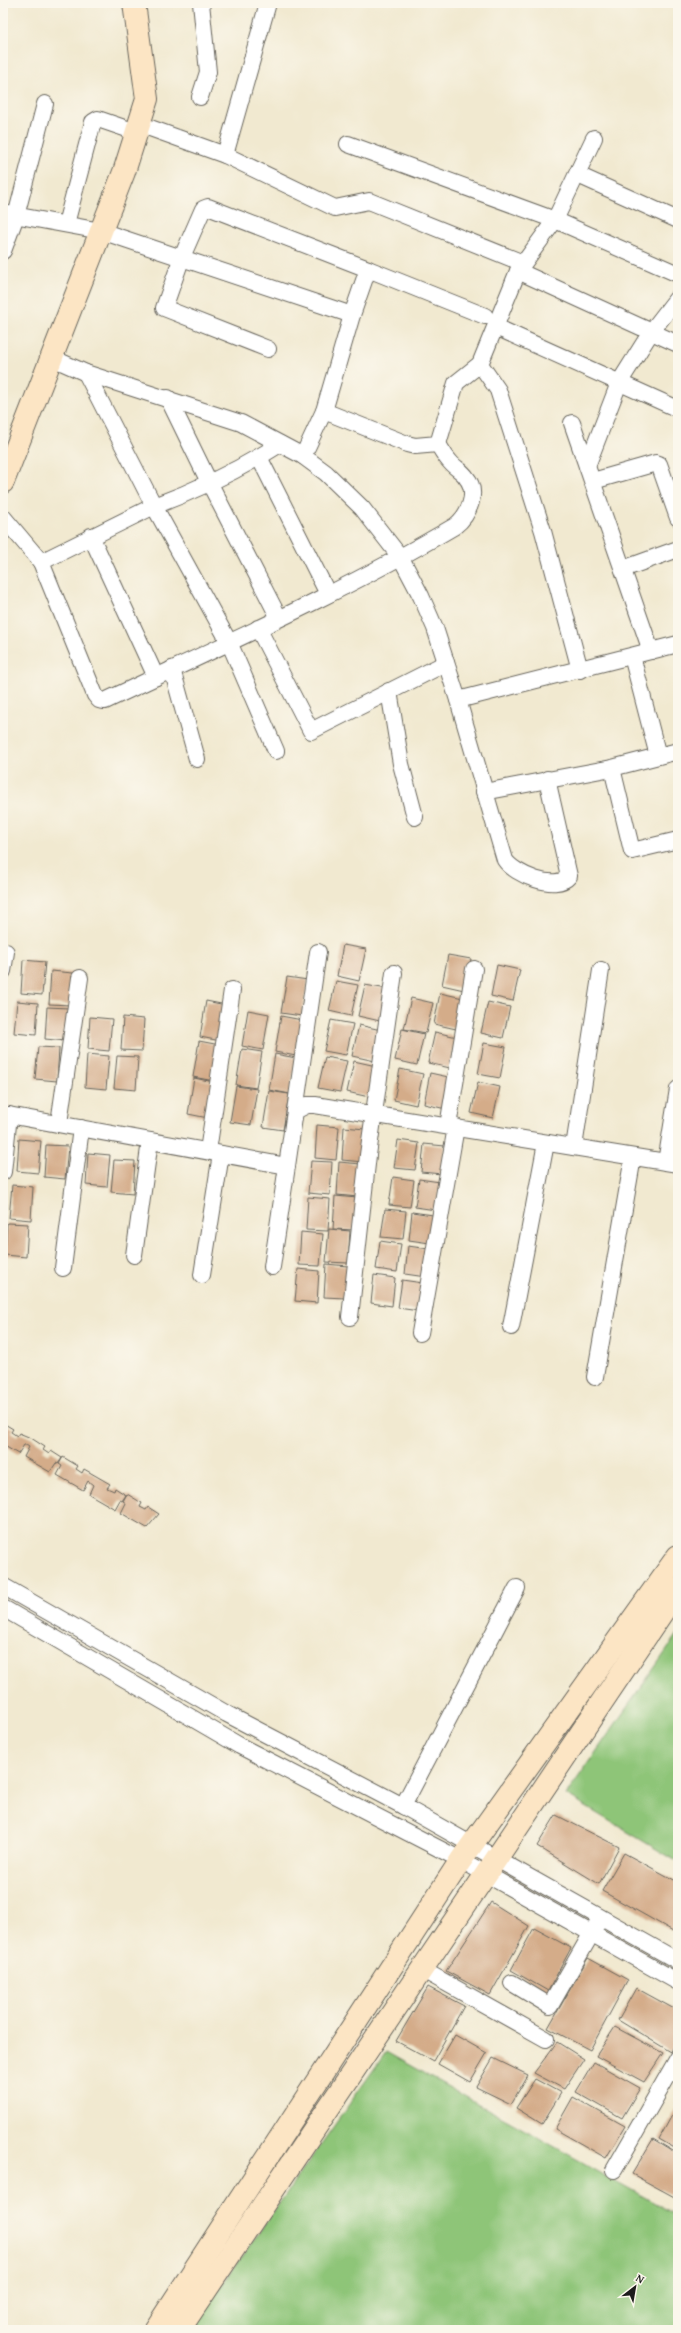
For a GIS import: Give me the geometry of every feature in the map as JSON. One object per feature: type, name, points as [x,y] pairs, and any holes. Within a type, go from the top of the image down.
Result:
[{"type":"street","points":[[3,482],[50,357],[124,172],[146,99],[134,3]]},
{"type":"street","points":[[200,97],[208,72],[201,3]]},
{"type":"street","points":[[225,155],[268,3]]},
{"type":"street","points":[[3,251],[10,215],[45,104]]},
{"type":"street","points":[[66,224],[93,122],[98,120],[138,128],[225,155],[335,208],[369,201],[521,267],[678,344]]},
{"type":"street","points":[[438,444],[456,383],[480,364],[490,322],[521,267],[555,220],[578,175],[594,138]]},
{"type":"street","points":[[348,144],[555,220],[678,274]]},
{"type":"street","points":[[578,175],[678,220]]},
{"type":"street","points":[[268,349],[164,308],[182,257],[203,210],[208,207],[368,269],[490,322],[678,409]]},
{"type":"street","points":[[10,215],[101,230],[352,315]]},
{"type":"street","points":[[303,456],[324,411],[352,315],[368,269]]},
{"type":"street","points":[[587,466],[619,383],[651,332],[678,297]]},
{"type":"street","points":[[50,357],[86,373],[168,398],[241,423],[303,456],[326,473],[362,508],[401,558],[421,596],[458,700],[484,792],[508,865],[527,876],[546,882],[557,881],[569,876],[547,779]]},
{"type":"street","points":[[480,364],[498,390],[543,531],[580,670]]},
{"type":"street","points":[[86,373],[154,506],[229,642],[276,751]]},
{"type":"street","points":[[168,398],[208,482],[279,618]]},
{"type":"street","points":[[324,411],[407,444],[415,446],[438,444]]},
{"type":"street","points":[[572,423],[651,651]]},
{"type":"street","points":[[41,562],[91,536],[260,457],[280,444]]},
{"type":"street","points":[[3,517],[41,562],[95,695],[99,700],[105,701],[401,558],[461,521],[473,498],[472,488],[467,477],[452,464],[438,444]]},
{"type":"street","points":[[260,457],[328,594]]},
{"type":"street","points":[[593,481],[656,463],[660,464],[678,518]]},
{"type":"street","points":[[91,536],[156,677]]},
{"type":"street","points":[[624,570],[678,549]]},
{"type":"street","points":[[258,628],[311,731],[446,663]]},
{"type":"street","points":[[458,700],[678,644]]},
{"type":"street","points":[[632,656],[658,756]]},
{"type":"street","points":[[172,669],[197,759]]},
{"type":"street","points":[[389,691],[402,764],[415,817]]},
{"type":"street","points":[[484,792],[612,768],[678,751]]},
{"type":"street","points":[[612,768],[632,851],[678,840]]},
{"type":"street","points":[[3,971],[6,952]]},
{"type":"street","points":[[272,1267],[288,1166],[318,952]]},
{"type":"street","points":[[420,1333],[452,1126],[474,969]]},
{"type":"street","points":[[574,1148],[601,970]]},
{"type":"street","points":[[350,1318],[368,1155],[394,973]]},
{"type":"street","points":[[58,1124],[80,978]]},
{"type":"street","points":[[202,1275],[232,990]]},
{"type":"street","points":[[295,1111],[307,1105],[315,1105],[452,1126],[574,1148],[672,1163],[678,1089]]},
{"type":"street","points":[[3,1172],[6,1114],[288,1166]]},
{"type":"street","points":[[63,1268],[81,1128]]},
{"type":"street","points":[[134,1255],[150,1140]]},
{"type":"street","points":[[511,1327],[546,1143]]},
{"type":"street","points":[[595,1377],[633,1157]]},
{"type":"street","points":[[155,2330],[466,1852],[678,1556]]},
{"type":"street","points":[[3,1586],[188,1690],[227,1714],[403,1806],[466,1852]]},
{"type":"street","points":[[403,1806],[517,1588]]},
{"type":"street","points":[[179,2330],[423,1970],[678,1589]]},
{"type":"street","points":[[3,1608],[216,1733],[466,1852],[492,1867],[592,1932],[678,1982]]},
{"type":"street","points":[[177,1710],[188,1690]]},
{"type":"street","points":[[216,1733],[227,1714]]},
{"type":"street","points":[[492,1867],[601,1917],[678,1961]]},
{"type":"street","points":[[512,1983],[550,2006],[601,1917]]},
{"type":"street","points":[[423,1970],[546,2039]]},
{"type":"street","points":[[614,2170],[678,2058]]},
{"type":"green space","points":[[678,1634],[678,1862],[566,1795]]},
{"type":"green space","points":[[386,2052],[678,2216],[678,2330],[190,2330]]},
{"type":"building","points":[[343,945],[366,949],[359,981],[337,976]]},
{"type":"building","points":[[448,955],[471,959],[464,990],[442,985]]},
{"type":"building","points":[[23,960],[45,962],[42,995],[21,993]]},
{"type":"building","points":[[497,965],[520,970],[513,1001],[491,996]]},
{"type":"building","points":[[51,971],[73,973],[70,1005],[49,1004]]},
{"type":"building","points":[[287,977],[308,980],[302,1016],[281,1013]]},
{"type":"building","points":[[336,981],[358,985],[351,1016],[329,1011]]},
{"type":"building","points":[[365,985],[387,989],[380,1021],[358,1016]]},
{"type":"building","points":[[440,993],[463,998],[456,1029],[434,1024]]},
{"type":"building","points":[[411,998],[433,1003],[426,1033],[404,1029]]},
{"type":"building","points":[[17,1001],[38,1003],[36,1035],[14,1033]]},
{"type":"building","points":[[206,1001],[226,1005],[221,1041],[200,1037]]},
{"type":"building","points":[[488,1002],[510,1007],[503,1038],[481,1033]]},
{"type":"building","points":[[47,1007],[69,1008],[66,1041],[45,1039]]},
{"type":"building","points":[[248,1010],[269,1014],[263,1050],[242,1046]]},
{"type":"building","points":[[281,1016],[302,1020],[296,1056],[275,1052]]},
{"type":"building","points":[[90,1017],[112,1019],[109,1051],[88,1049]]},
{"type":"building","points":[[123,1017],[144,1019],[142,1051],[121,1050]]},
{"type":"building","points":[[331,1020],[353,1024],[346,1055],[324,1051]]},
{"type":"building","points":[[359,1025],[381,1030],[375,1061],[352,1056]]},
{"type":"building","points":[[402,1029],[424,1034],[417,1065],[395,1060]]},
{"type":"building","points":[[435,1032],[457,1037],[450,1068],[428,1063]]},
{"type":"building","points":[[199,1041],[220,1045],[214,1081],[193,1077]]},
{"type":"building","points":[[484,1043],[506,1047],[500,1078],[478,1074]]},
{"type":"building","points":[[38,1047],[59,1048],[57,1081],[35,1079]]},
{"type":"building","points":[[242,1049],[262,1052],[256,1088],[236,1085]]},
{"type":"building","points":[[87,1054],[109,1056],[106,1089],[85,1087]]},
{"type":"building","points":[[275,1054],[296,1058],[290,1094],[269,1090]]},
{"type":"building","points":[[117,1056],[138,1057],[136,1090],[114,1088]]},
{"type":"building","points":[[325,1057],[347,1061],[340,1092],[318,1088]]},
{"type":"building","points":[[354,1061],[376,1066],[369,1097],[347,1092]]},
{"type":"building","points":[[400,1069],[423,1074],[416,1105],[394,1100]]},
{"type":"building","points":[[430,1073],[453,1078],[446,1109],[424,1104]]},
{"type":"building","points":[[194,1078],[214,1082],[208,1118],[188,1114]]},
{"type":"building","points":[[478,1082],[500,1087],[493,1118],[471,1113]]},
{"type":"building","points":[[236,1086],[257,1089],[251,1125],[230,1122]]},
{"type":"building","points":[[269,1091],[289,1094],[283,1130],[263,1127]]},
{"type":"building","points":[[317,1125],[339,1127],[336,1160],[315,1158]]},
{"type":"building","points":[[344,1127],[365,1129],[363,1162],[342,1160]]},
{"type":"building","points":[[19,1139],[41,1141],[38,1173],[17,1171]]},
{"type":"building","points":[[398,1140],[419,1143],[415,1170],[394,1168]]},
{"type":"building","points":[[424,1144],[445,1146],[442,1174],[421,1172]]},
{"type":"building","points":[[46,1145],[68,1146],[65,1179],[44,1177]]},
{"type":"building","points":[[88,1153],[110,1155],[107,1187],[86,1185]]},
{"type":"building","points":[[114,1160],[135,1161],[133,1194],[111,1192]]},
{"type":"building","points":[[311,1161],[332,1162],[330,1195],[308,1193]]},
{"type":"building","points":[[339,1162],[361,1164],[358,1197],[337,1195]]},
{"type":"building","points":[[393,1177],[414,1180],[410,1207],[389,1205]]},
{"type":"building","points":[[419,1179],[440,1182],[436,1210],[415,1207]]},
{"type":"building","points":[[12,1185],[33,1187],[31,1220],[9,1218]]},
{"type":"building","points":[[335,1196],[357,1198],[354,1230],[333,1229]]},
{"type":"building","points":[[308,1197],[330,1199],[328,1231],[306,1230]]},
{"type":"building","points":[[385,1209],[406,1211],[403,1239],[381,1237]]},
{"type":"building","points":[[412,1212],[433,1215],[430,1243],[409,1240]]},
{"type":"building","points":[[7,1223],[28,1224],[26,1257],[5,1255]]},
{"type":"building","points":[[329,1229],[350,1231],[348,1263],[326,1262]]},
{"type":"building","points":[[301,1232],[323,1234],[320,1266],[299,1265]]},
{"type":"building","points":[[380,1241],[401,1244],[397,1272],[376,1269]]},
{"type":"building","points":[[408,1246],[429,1249],[426,1277],[405,1274]]},
{"type":"building","points":[[326,1264],[348,1266],[345,1298],[324,1297]]},
{"type":"building","points":[[298,1269],[319,1271],[317,1303],[295,1301]]},
{"type":"building","points":[[374,1275],[395,1278],[392,1306],[371,1303]]},
{"type":"building","points":[[402,1280],[423,1283],[419,1311],[398,1308]]},
{"type":"building","points":[[3,1423],[13,1429],[11,1432],[17,1436],[19,1433],[31,1438],[45,1447],[43,1450],[49,1454],[51,1451],[62,1458],[58,1464],[56,1463],[50,1472],[24,1457],[29,1447],[26,1445],[24,1445],[18,1454],[3,1445]]},
{"type":"building","points":[[63,1457],[78,1466],[76,1469],[82,1473],[84,1469],[110,1484],[107,1488],[114,1491],[115,1488],[126,1495],[122,1501],[120,1500],[115,1509],[89,1494],[93,1485],[88,1481],[83,1490],[57,1475],[62,1466],[59,1464]]},
{"type":"building","points":[[127,1494],[142,1503],[140,1507],[146,1510],[148,1507],[159,1514],[147,1528],[121,1513],[126,1503],[123,1501]]},
{"type":"building","points":[[556,1815],[619,1847],[599,1884],[537,1846]]},
{"type":"building","points":[[624,1853],[678,1882],[678,1921],[673,1931],[602,1891]]},
{"type":"building","points":[[491,1902],[529,1926],[490,1995],[446,1971]]},
{"type":"building","points":[[534,1928],[571,1948],[548,1991],[511,1970]]},
{"type":"building","points":[[588,1958],[628,1980],[590,2050],[548,2028]]},
{"type":"building","points":[[428,1987],[464,2006],[433,2061],[396,2041]]},
{"type":"building","points":[[636,1988],[678,2011],[678,2037],[671,2052],[618,2020]]},
{"type":"building","points":[[615,2027],[663,2053],[644,2082],[596,2056]]},
{"type":"building","points":[[455,2035],[487,2053],[470,2082],[438,2064]]},
{"type":"building","points":[[557,2042],[584,2059],[564,2089],[534,2073]]},
{"type":"building","points":[[493,2058],[528,2075],[511,2104],[476,2087]]},
{"type":"building","points":[[594,2062],[640,2088],[622,2118],[576,2092]]},
{"type":"building","points":[[535,2079],[561,2093],[542,2124],[516,2108]]},
{"type":"building","points":[[573,2097],[625,2126],[606,2158],[555,2129]]},
{"type":"building","points":[[676,2108],[678,2109],[678,2150],[659,2139]]},
{"type":"building","points":[[653,2139],[678,2154],[678,2199],[632,2174]]}]
